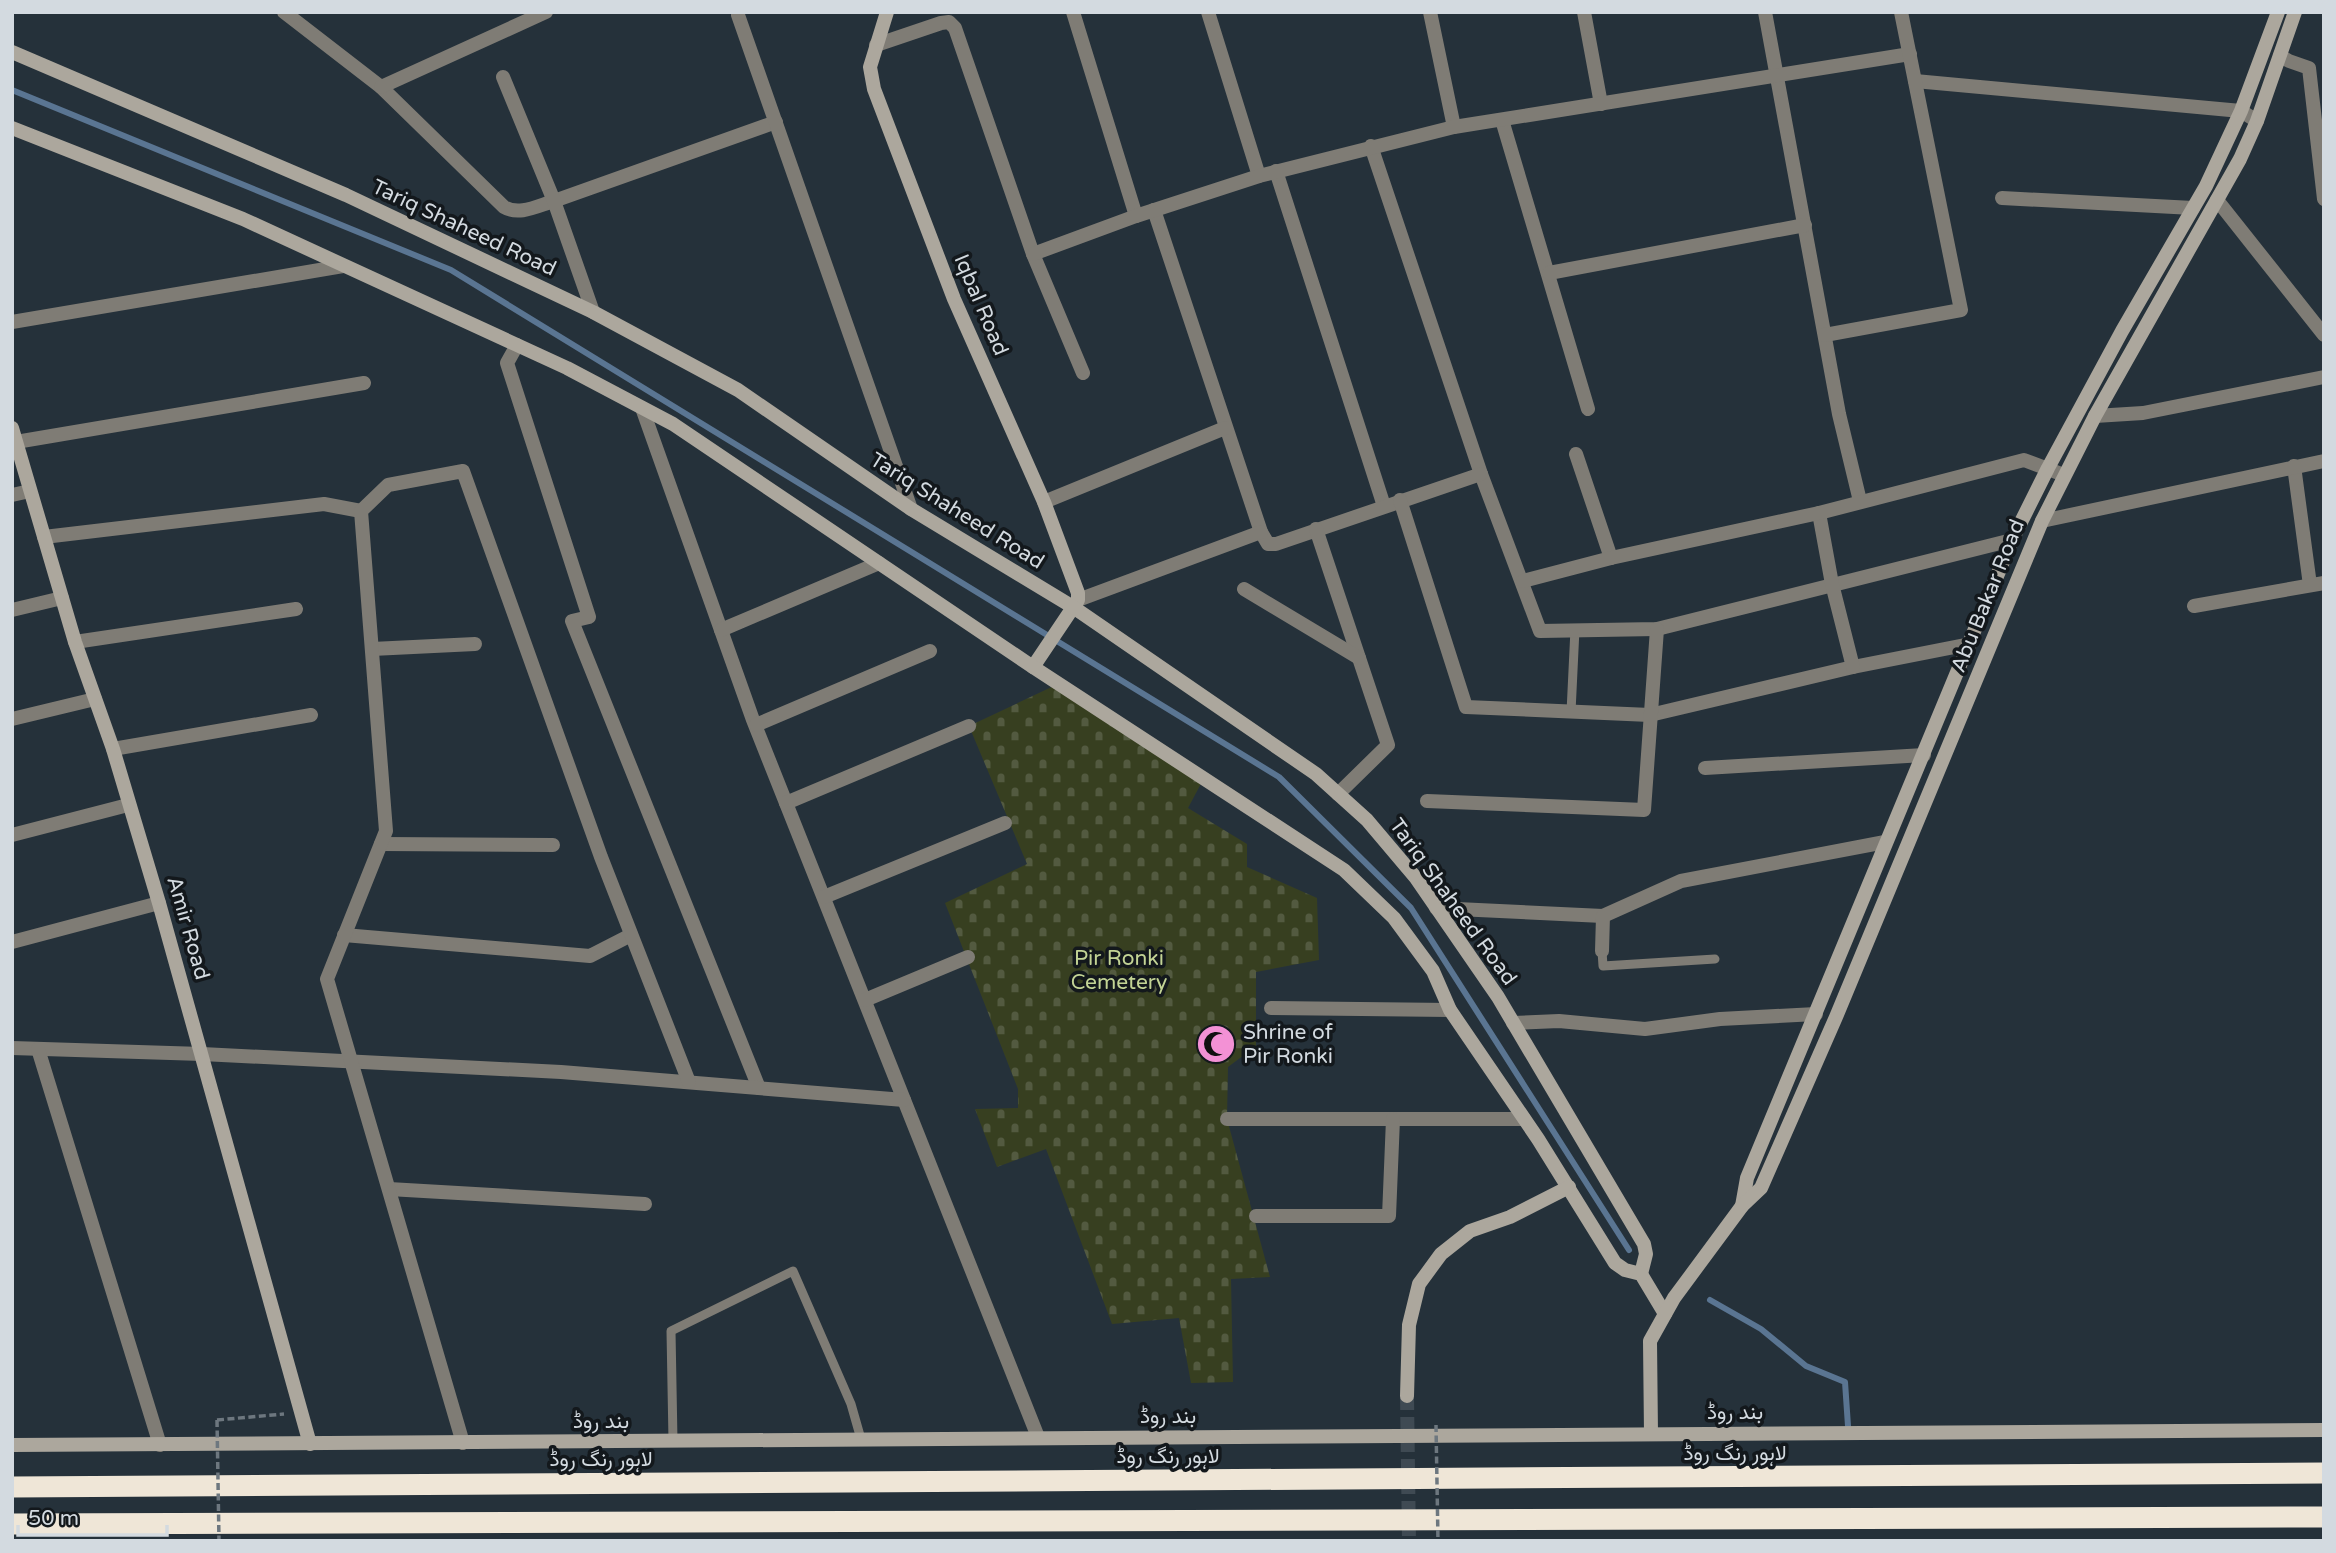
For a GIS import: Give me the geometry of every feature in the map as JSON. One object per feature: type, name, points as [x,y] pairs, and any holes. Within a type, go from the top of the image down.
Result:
[{"type":"highway","name":"لاہور رنگ روڈ","points":[[12,1488],[2324,1474]]},
{"type":"highway","points":[[12,1524],[2324,1517]]},
{"type":"main road","name":"Iqbal Road","points":[[887,12],[870,67],[874,89],[954,299],[1044,502],[1079,593],[1073,608]]},
{"type":"main road","name":"Abu Bakar Road","points":[[1742,1206],[1746,1178],[2012,540],[2122,331],[2193,208],[2241,111],[2278,12]]},
{"type":"main road","name":"Abu Bakar Road","points":[[1651,1434],[1650,1341],[1674,1298],[1742,1206],[1761,1188],[1836,1017],[2042,521],[2095,416],[2240,159],[2257,121],[2295,12]]},
{"type":"main road","name":"Tariq Shaheed Road","points":[[12,52],[346,195],[593,312],[738,390],[911,509],[1073,608],[1316,774],[1367,820],[1416,878],[1513,1023],[1644,1244],[1646,1254],[1641,1274]]},
{"type":"main road","points":[[12,128],[243,219],[342,267],[567,368],[673,424],[1344,870],[1394,918],[1433,971],[1450,1010],[1569,1187],[1615,1263],[1625,1270],[1641,1274],[1665,1314]]},
{"type":"main road","name":"Amir Road","points":[[14,435],[75,642],[113,749],[159,902],[310,1444]]},
{"type":"main road","points":[[1035,664],[1073,608]]},
{"type":"main road","points":[[1407,1396],[1409,1325],[1419,1284],[1441,1254],[1470,1231],[1510,1217],[1569,1187]]},
{"type":"main road","name":"بند روڈ","points":[[12,1445],[2324,1430]]},
{"type":"street","points":[[284,12],[381,86],[511,211],[554,201],[776,122]]},
{"type":"street","points":[[381,86],[546,12]]},
{"type":"street","points":[[1073,12],[1136,216]]},
{"type":"street","points":[[1208,12],[1259,176]]},
{"type":"street","points":[[1430,12],[1454,127]]},
{"type":"street","points":[[1584,12],[1601,104]]},
{"type":"street","points":[[1765,12],[1839,414],[1860,501]]},
{"type":"street","points":[[1825,335],[1961,310],[1901,12]]},
{"type":"street","points":[[738,15],[911,509]]},
{"type":"street","points":[[876,46],[941,23],[949,22],[955,28],[1033,254],[1083,373]]},
{"type":"street","points":[[1033,254],[1136,216],[1259,176],[1454,127],[1910,54]]},
{"type":"street","points":[[2280,55],[2288,61],[2309,68],[2324,199]]},
{"type":"street","points":[[503,77],[554,201],[593,312]]},
{"type":"street","points":[[1915,82],[2241,111],[2257,121]]},
{"type":"street","points":[[1502,120],[1588,408]]},
{"type":"street","points":[[1371,146],[1481,474],[1540,631],[1657,629],[2012,540]]},
{"type":"street","points":[[1276,172],[1384,506]]},
{"type":"street","points":[[2002,198],[2193,208]]},
{"type":"street","points":[[2217,200],[2324,335]]},
{"type":"street","points":[[1154,210],[1225,428],[1261,532],[1268,544],[1276,544],[1481,474]]},
{"type":"street","points":[[1549,273],[1805,225]]},
{"type":"street","points":[[12,322],[342,267]]},
{"type":"street","points":[[517,345],[507,363],[589,617],[572,621],[759,1088]]},
{"type":"street","points":[[2095,416],[2143,413],[2324,377]]},
{"type":"street","points":[[14,435],[363,383]]},
{"type":"street","points":[[642,408],[786,803],[1038,1437]]},
{"type":"street","points":[[1044,502],[1225,428]]},
{"type":"street","points":[[1576,454],[1611,558]]},
{"type":"street","points":[[1522,581],[1611,558],[1819,513],[2024,460],[2064,475]]},
{"type":"street","points":[[2042,521],[2324,461]]},
{"type":"street","points":[[2194,606],[2317,584],[2294,466]]},
{"type":"street","points":[[463,1443],[327,979],[386,831],[361,512],[388,485],[463,471],[596,845],[689,1082]]},
{"type":"street","points":[[12,495],[30,491]]},
{"type":"street","points":[[1400,500],[1466,707],[1650,715],[1853,667],[1970,643]]},
{"type":"street","points":[[44,537],[324,503],[361,512]]},
{"type":"street","points":[[1819,513],[1832,584],[1853,667]]},
{"type":"street","points":[[1315,529],[1388,745],[1338,794]]},
{"type":"street","points":[[1073,608],[1261,532]]},
{"type":"street","points":[[721,630],[879,563]]},
{"type":"street","points":[[1244,589],[1359,658]]},
{"type":"street","points":[[12,610],[62,598]]},
{"type":"street","points":[[75,642],[296,609]]},
{"type":"street","points":[[1426,801],[1644,810],[1657,629]]},
{"type":"street","points":[[372,649],[475,644]]},
{"type":"street","points":[[756,725],[930,651]]},
{"type":"street","points":[[12,719],[94,699]]},
{"type":"street","points":[[113,749],[311,715]]},
{"type":"street","points":[[786,803],[969,726]]},
{"type":"street","points":[[1705,768],[1924,755]]},
{"type":"street","points":[[12,835],[128,805]]},
{"type":"street","points":[[824,897],[1005,823]]},
{"type":"street","points":[[1436,908],[1603,916],[1681,881],[1885,842]]},
{"type":"street","points":[[380,844],[554,845]]},
{"type":"street","points":[[12,942],[159,902]]},
{"type":"street","points":[[1602,951],[1603,916]]},
{"type":"street","points":[[344,935],[590,956],[631,935]]},
{"type":"street","points":[[865,1000],[968,957]]},
{"type":"street","points":[[1271,1008],[1450,1010]]},
{"type":"street","points":[[1513,1023],[1572,1021],[1645,1029],[1720,1019],[1816,1014]]},
{"type":"street","points":[[12,1048],[202,1054],[561,1072],[904,1100]]},
{"type":"street","points":[[38,1049],[160,1445]]},
{"type":"street","points":[[1227,1119],[1524,1119]]},
{"type":"street","points":[[1256,1216],[1389,1216],[1393,1119]]},
{"type":"street","points":[[389,1189],[645,1203]]},
{"type":"lane","points":[[1571,712],[1575,629]]},
{"type":"lane","points":[[1602,951],[1603,966],[1715,959]]},
{"type":"lane","points":[[673,1441],[671,1331],[793,1271],[851,1404],[861,1439]]},
{"type":"path","points":[[219,1541],[217,1420],[271,1416]]},
{"type":"path","points":[[1436,1424],[1438,1541]]},
{"type":"green space","name":"Pir Ronki Cemetery","points":[[1058,684],[1204,778],[1188,808],[1247,844],[1247,867],[1317,898],[1319,960],[1256,972],[1256,1046],[1228,1067],[1227,1119],[1270,1277],[1231,1279],[1233,1382],[1191,1383],[1179,1318],[1112,1324],[1046,1149],[997,1167],[975,1109],[1018,1108],[1018,1089],[945,903],[1027,864],[969,726]]},
{"type":"waterway","points":[[12,90],[451,270],[1279,777],[1411,908],[1629,1250]]},
{"type":"waterway","points":[[1710,1300],[1761,1329],[1806,1366],[1845,1382],[1848,1426]]},
{"type":"tunnel","points":[[1407,1396],[1409,1541]]},
{"type":"place","name":"Shrine of Pir Ronki","points":[[1216,1044]]}]
